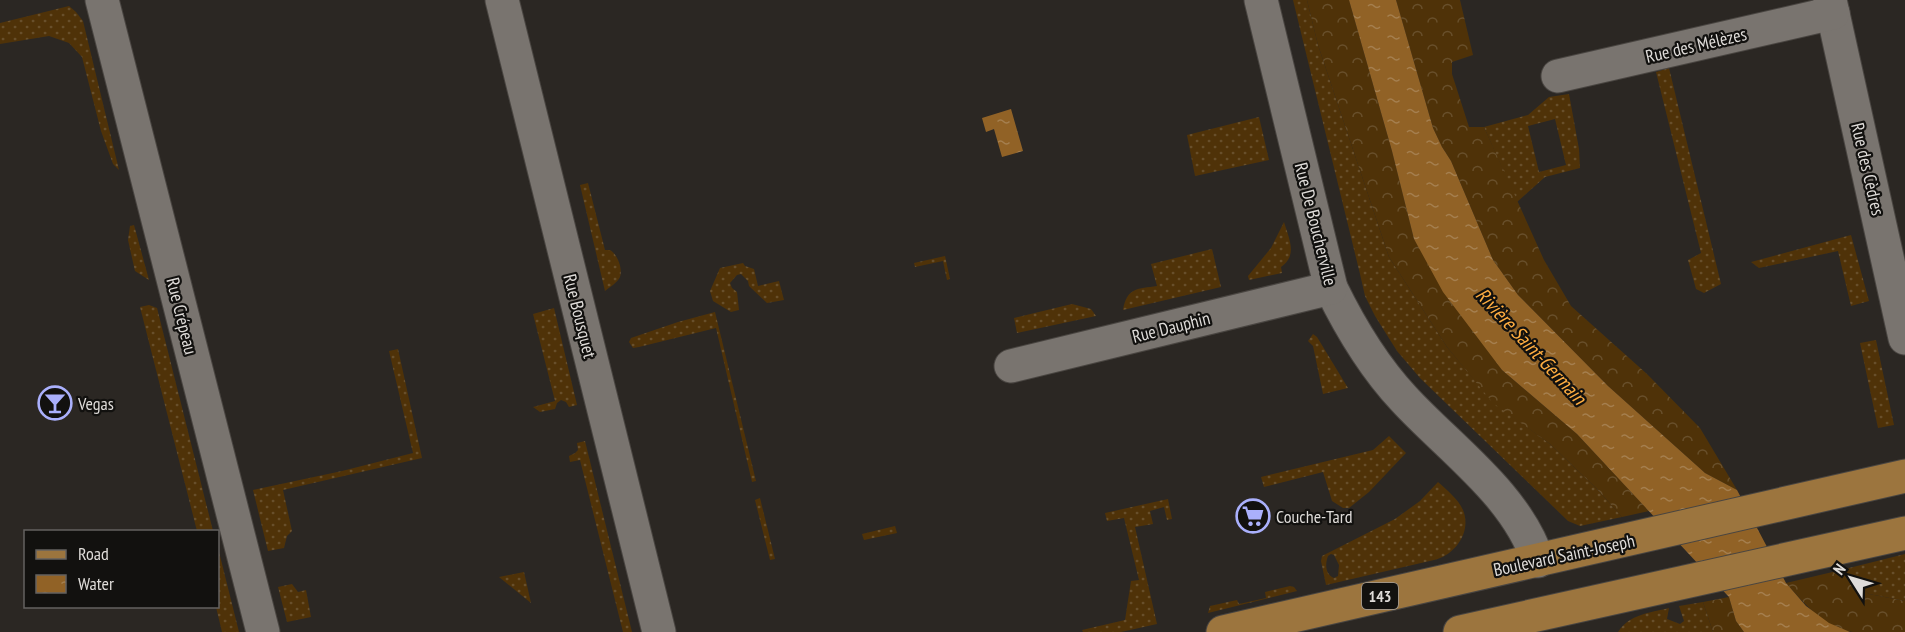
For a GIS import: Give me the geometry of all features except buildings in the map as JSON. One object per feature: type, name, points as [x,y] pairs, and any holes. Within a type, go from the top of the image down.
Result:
[{"type":"main road","name":"Boulevard Saint-Joseph","points":[[1223,632],[1905,477]]},
{"type":"main road","points":[[1460,632],[1555,621],[1681,583],[1905,532]]},
{"type":"main road","points":[[1538,561],[1555,621]]},
{"type":"street","name":"Rue Crépeau","points":[[102,0],[263,632]]},
{"type":"street","name":"Rue Bousquet","points":[[502,0],[659,632]]},
{"type":"street","name":"Rue De Boucherville","points":[[1261,0],[1331,288],[1349,325],[1373,362],[1405,400],[1500,497],[1527,534],[1538,561]]},
{"type":"street","name":"Rue des Mélèzes","points":[[1558,76],[1831,7]]},
{"type":"street","name":"Rue des Cèdres","points":[[1831,7],[1905,338]]},
{"type":"street","name":"Rue Dauphin","points":[[1011,366],[1331,288]]},
{"type":"green space","points":[[1293,0],[1307,0],[1318,45],[1389,257],[1447,347],[1493,402],[1550,444],[1597,489],[1622,517],[1580,526],[1568,521],[1420,378],[1397,351],[1365,296]]},
{"type":"green space","points":[[1307,0],[1349,0],[1392,151],[1414,239],[1502,370],[1577,434],[1649,511],[1622,517],[1597,489],[1550,444],[1493,403],[1447,347],[1389,257],[1318,45]]},
{"type":"green space","points":[[1396,0],[1460,0],[1473,55],[1452,62],[1452,74],[1469,127],[1484,127],[1544,260],[1571,306],[1647,374],[1700,428],[1737,490],[1705,473],[1608,386],[1518,295],[1493,260],[1451,161],[1433,128]]},
{"type":"green space","points":[[69,6],[83,21],[119,170],[113,164],[101,131],[82,57],[69,43],[49,36],[0,44],[0,23]]},
{"type":"green space","points":[[1669,68],[1721,284],[1704,293],[1696,289],[1688,260],[1701,253],[1656,72]]},
{"type":"green space","points":[[1569,94],[1579,149],[1580,168],[1545,177],[1517,202],[1484,127],[1528,115],[1549,97]],"holes":[[[1555,119],[1566,165],[1539,172],[1528,126]]]},
{"type":"green space","points":[[1259,117],[1269,160],[1195,176],[1187,135]]},
{"type":"green space","points":[[588,183],[605,250],[610,250],[615,255],[621,270],[619,279],[605,291],[580,185]]},
{"type":"green space","points":[[1284,222],[1291,252],[1281,267],[1282,273],[1249,280],[1248,276],[1271,248]]},
{"type":"green space","points":[[134,225],[149,280],[135,271],[128,240],[130,226]]},
{"type":"green space","points":[[1851,235],[1869,301],[1851,306],[1838,251],[1759,268],[1751,262]]},
{"type":"green space","points":[[1212,249],[1221,287],[1123,310],[1127,297],[1134,290],[1157,286],[1151,264]]},
{"type":"green space","points":[[945,256],[950,279],[947,280],[943,261],[915,267],[914,263]]},
{"type":"green space","points":[[743,263],[754,269],[758,286],[779,281],[784,300],[767,303],[749,286],[748,281],[741,274],[730,283],[737,292],[739,310],[731,312],[713,301],[710,291],[720,268]]},
{"type":"green space","points":[[1072,304],[1091,309],[1096,316],[1017,333],[1014,318]]},
{"type":"green space","points":[[149,305],[157,308],[213,530],[197,530],[140,307]]},
{"type":"green space","points":[[554,308],[577,405],[569,407],[561,400],[555,409],[540,412],[533,407],[555,401],[533,314]]},
{"type":"green space","points":[[715,312],[756,481],[752,482],[716,328],[633,348],[629,342],[631,338]]},
{"type":"green space","points":[[1313,334],[1348,388],[1323,394],[1313,346],[1308,341]]},
{"type":"green space","points":[[1876,340],[1894,425],[1878,428],[1860,343]]},
{"type":"green space","points":[[398,349],[422,458],[283,490],[292,531],[287,536],[284,548],[268,551],[253,490],[413,453],[389,351]]},
{"type":"green space","points":[[1389,436],[1406,453],[1369,492],[1349,508],[1343,508],[1332,501],[1323,472],[1264,487],[1261,477],[1373,450]]},
{"type":"green space","points":[[585,441],[632,632],[623,632],[580,460],[570,462],[569,456],[578,450],[577,443]]},
{"type":"green space","points":[[1438,482],[1458,502],[1463,510],[1465,526],[1455,548],[1434,560],[1326,585],[1322,556],[1395,519],[1420,501]],"holes":[[[1334,555],[1339,565],[1338,576],[1334,578],[1327,571],[1326,565],[1328,556]]]},
{"type":"green space","points":[[760,498],[775,559],[770,560],[755,500]]},
{"type":"green space","points":[[1168,499],[1172,519],[1167,520],[1164,507],[1150,511],[1153,524],[1135,527],[1157,624],[1121,632],[1083,632],[1082,630],[1125,620],[1131,581],[1139,580],[1124,518],[1107,521],[1105,513]]},
{"type":"green space","points":[[895,526],[897,533],[864,540],[862,534]]},
{"type":"green space","points":[[219,552],[239,632],[222,632],[216,608],[219,608]]},
{"type":"green space","points":[[1905,554],[1905,601],[1869,594],[1841,570]]},
{"type":"green space","points":[[1841,570],[1869,594],[1905,601],[1905,632],[1853,632],[1833,626],[1815,613],[1786,583]]},
{"type":"green space","points":[[524,572],[531,603],[499,577]]},
{"type":"green space","points":[[292,584],[298,592],[306,590],[311,617],[287,622],[278,587]]},
{"type":"green space","points":[[1290,586],[1297,591],[1208,613],[1210,606],[1237,600],[1239,604],[1266,598],[1265,592]]},
{"type":"green space","points":[[1729,597],[1736,621],[1744,632],[1713,632],[1703,602]]},
{"type":"green space","points":[[1703,602],[1713,632],[1618,632],[1634,618],[1669,608],[1667,619],[1680,624],[1684,621],[1679,606]]},
{"type":"water","name":"Rivière Saint-Germain","points":[[1349,0],[1396,0],[1433,128],[1451,161],[1493,260],[1518,295],[1608,386],[1705,473],[1737,490],[1786,583],[1806,606],[1829,623],[1850,632],[1744,632],[1736,621],[1729,597],[1577,434],[1502,370],[1443,292],[1414,239],[1392,151]]},
{"type":"water","points":[[1011,109],[1023,151],[1002,157],[994,129],[986,132],[982,118]]},
{"type":"place","name":"Vegas","points":[[55,403]]},
{"type":"place","name":"Couche-Tard","points":[[1253,516]]}]
